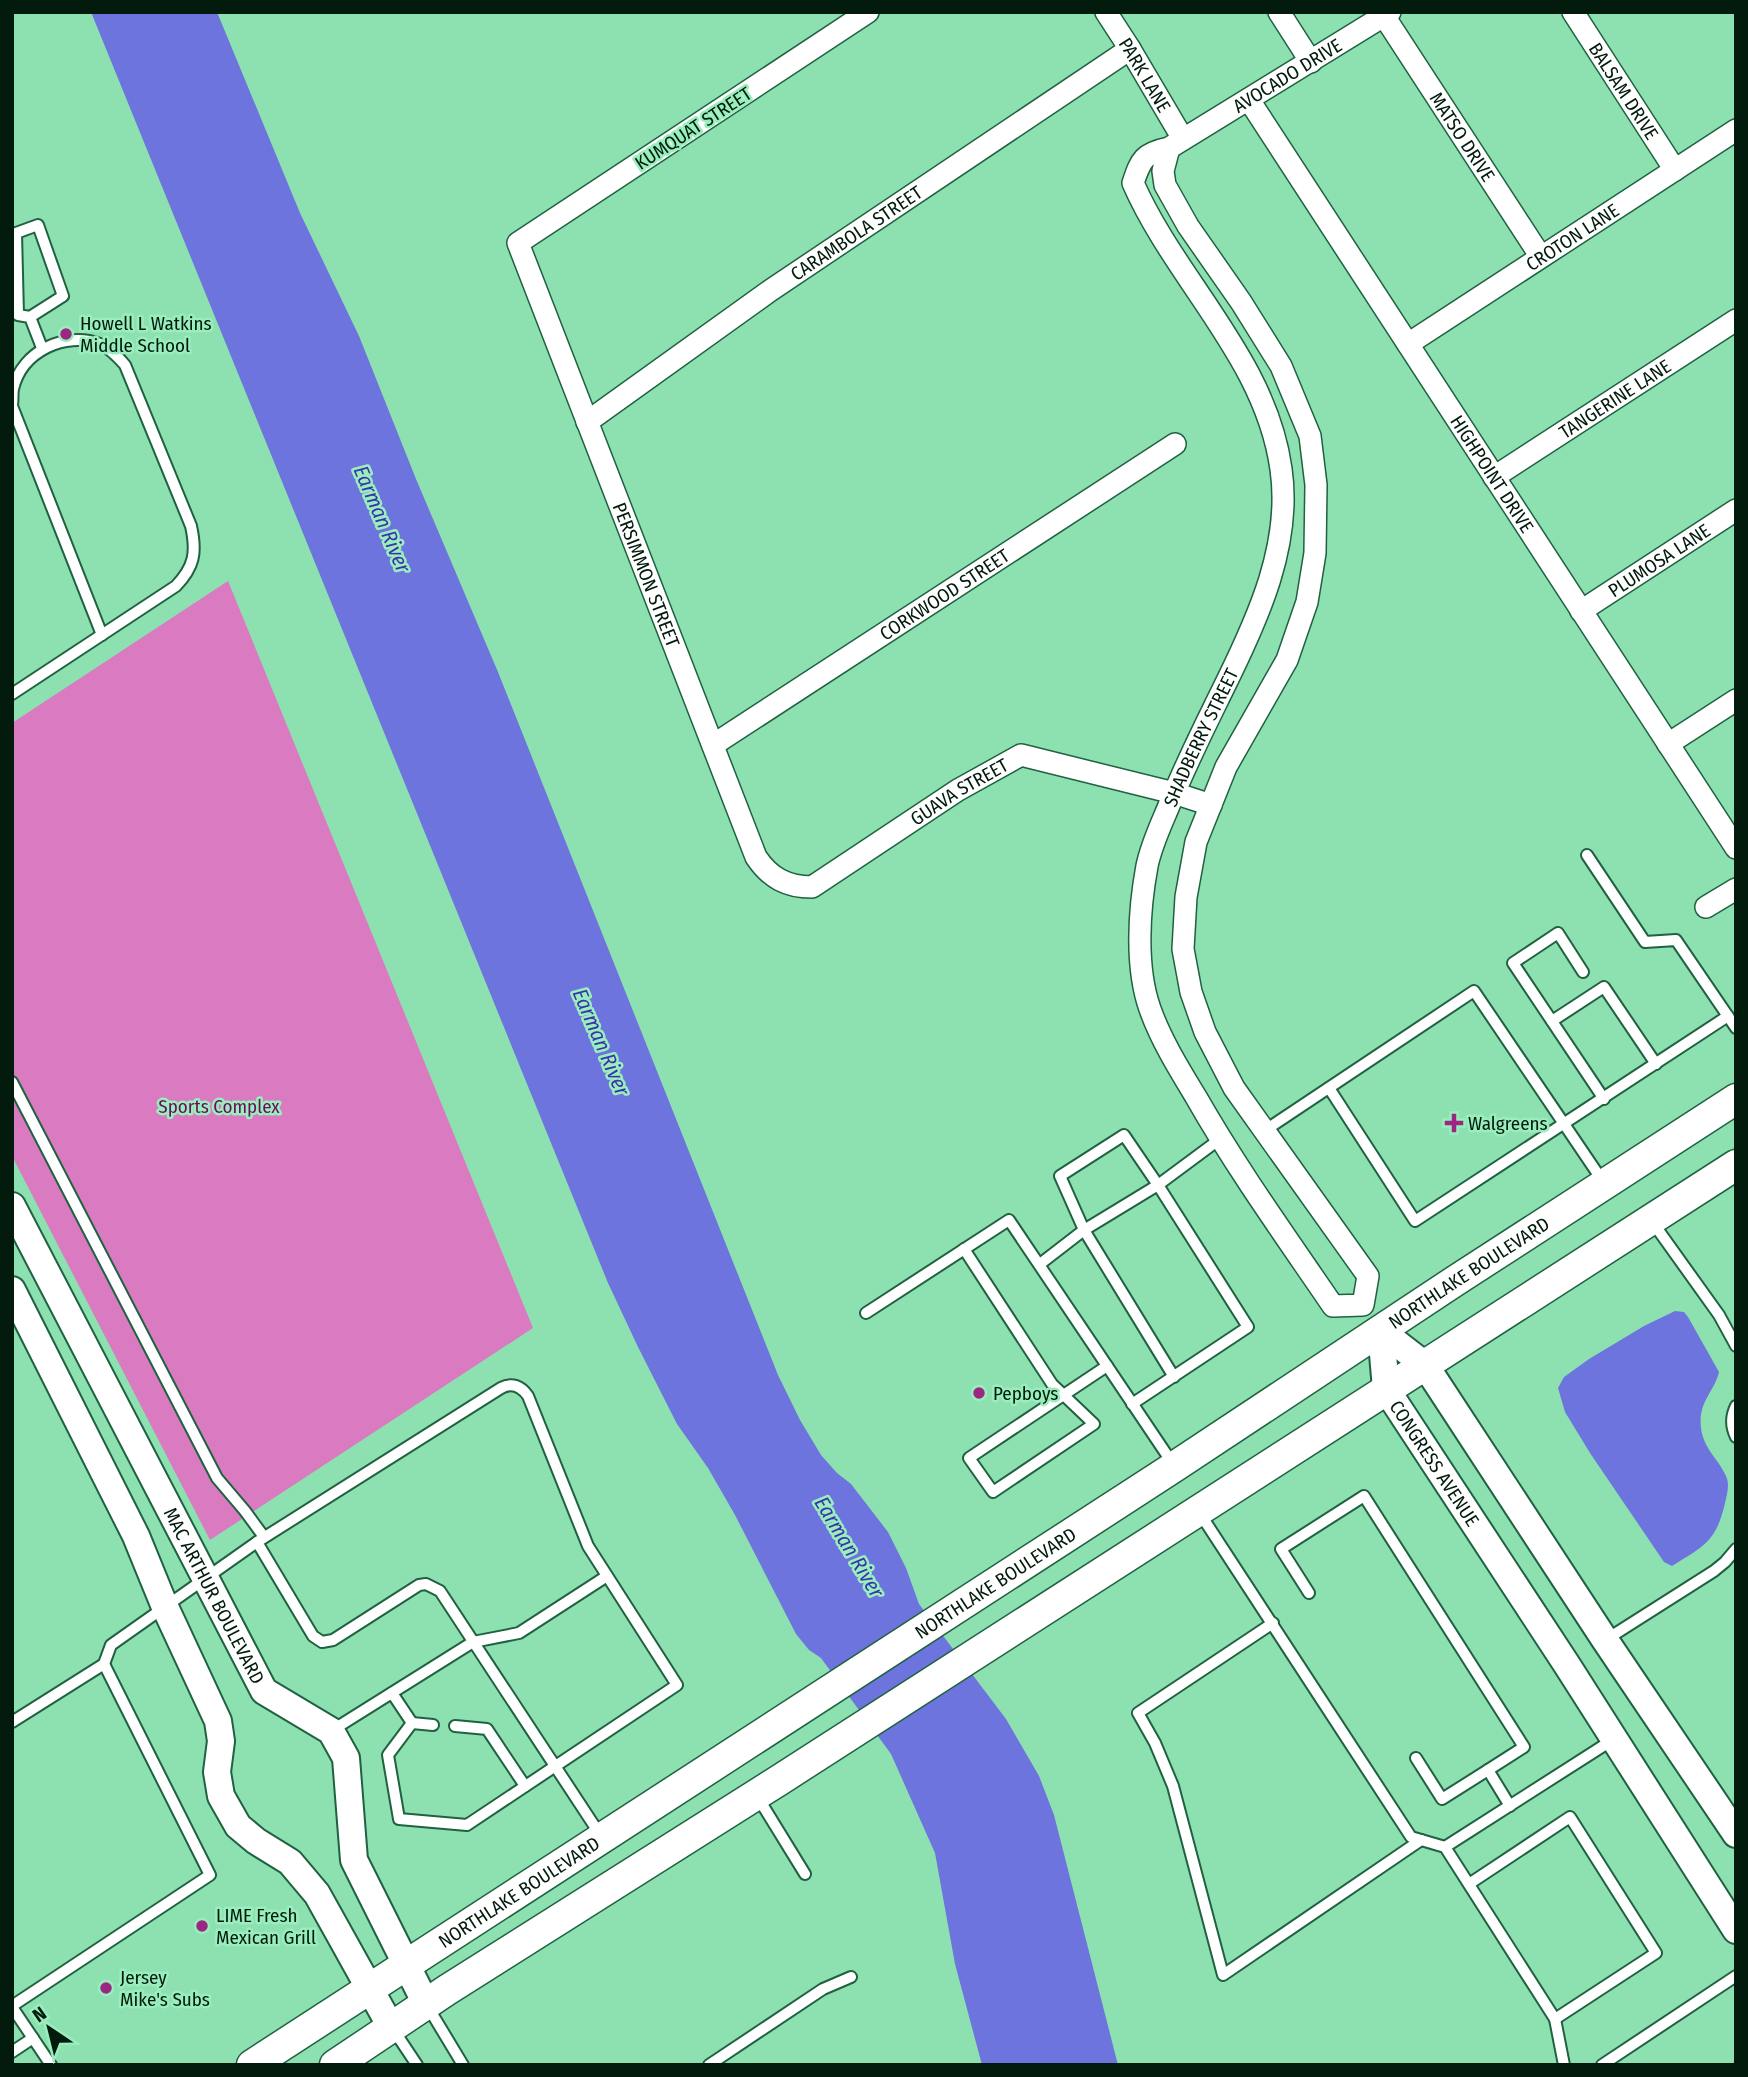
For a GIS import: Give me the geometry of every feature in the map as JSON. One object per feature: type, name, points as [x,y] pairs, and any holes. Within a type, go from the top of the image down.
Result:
[{"type":"main road","name":"NORTHLAKE BOULEVARD","points":[[252,2065],[1736,1099]]},
{"type":"main road","points":[[335,2065],[426,2004],[861,1728],[1736,1165]]},
{"type":"street","name":"KUMQUAT STREET","points":[[518,243],[868,12]]},
{"type":"street","name":"PARK LANE","points":[[1106,12],[1130,49],[1176,143]]},
{"type":"street","points":[[1279,12],[1311,62]]},
{"type":"street","name":"BALSAM DRIVE","points":[[1573,12],[1675,170]]},
{"type":"street","name":"AVOCADO DRIVE","points":[[1176,143],[1387,14]]},
{"type":"street","name":"MATSO DRIVE","points":[[1387,14],[1541,257]]},
{"type":"street","name":"CARAMBOLA STREET","points":[[587,422],[771,290],[1130,49]]},
{"type":"street","name":"HIGHPOINT DRIVE","points":[[1249,100],[1736,848]]},
{"type":"street","name":"CROTON LANE","points":[[1408,344],[1736,130]]},
{"type":"street","name":"SHADBERRY STREET","points":[[1176,143],[1163,171],[1165,186],[1188,226],[1281,366],[1310,436],[1315,485],[1315,553],[1307,603],[1287,660],[1226,767],[1196,842],[1186,897],[1183,949],[1191,992],[1205,1032],[1234,1088],[1368,1276],[1363,1305],[1333,1306],[1220,1139],[1168,1049],[1149,1008],[1143,979],[1140,918],[1147,865],[1174,793],[1248,639],[1268,587],[1280,533],[1284,498],[1276,443],[1260,394],[1221,327],[1143,205],[1133,183],[1138,167],[1152,152],[1176,143]]},
{"type":"street","name":"PERSIMMON STREET","points":[[518,243],[756,857],[774,877],[799,887]]},
{"type":"street","name":"TANGERINE LANE","points":[[1494,477],[1736,320]]},
{"type":"street","name":"CORKWOOD STREET","points":[[713,745],[1175,444]]},
{"type":"street","name":"PLUMOSA LANE","points":[[1581,611],[1736,510]]},
{"type":"street","points":[[1668,744],[1736,700]]},
{"type":"street","name":"GUAVA STREET","points":[[799,887],[812,887],[958,790],[1021,755],[1174,793],[1210,805]]},
{"type":"street","points":[[1706,907],[1736,889]]},
{"type":"street","name":"MAC ARTHUR BOULEVARD","points":[[12,1206],[264,1691],[331,1731]]},
{"type":"street","points":[[12,1290],[135,1536],[218,1721],[221,1741],[217,1772],[221,1796],[239,1826],[256,1841],[290,1862],[317,1894],[391,2027]]},
{"type":"street","points":[[1363,1305],[1381,1331],[1425,1365],[1736,1834]]},
{"type":"street","name":"CONGRESS AVENUE","points":[[1381,1331],[1385,1389],[1736,1930]]},
{"type":"street","points":[[331,1731],[346,1758],[354,1860],[426,2004]]},
{"type":"lane","points":[[38,225],[63,296],[30,317],[18,315],[16,233],[38,225]]},
{"type":"lane","points":[[30,317],[43,348]]},
{"type":"lane","points":[[12,694],[102,635],[170,590],[187,575],[193,559],[191,527],[125,365],[102,344],[68,341],[43,348],[26,363],[13,389],[12,406],[102,635]]},
{"type":"lane","points":[[1587,855],[1645,942],[1676,940],[1736,1028]]},
{"type":"lane","points":[[1583,972],[1558,933],[1513,963],[1604,1098]]},
{"type":"lane","points":[[1552,1021],[1604,987],[1656,1064]]},
{"type":"lane","points":[[1264,1130],[1474,991],[1605,1185]]},
{"type":"lane","points":[[1329,1088],[1416,1220],[1728,1016]]},
{"type":"lane","points":[[12,1082],[217,1478],[245,1511],[313,1636],[322,1642],[333,1640],[414,1587],[426,1584],[440,1591],[602,1839]]},
{"type":"lane","points":[[1132,1404],[1174,1377],[1248,1327],[1124,1135],[1060,1176],[1084,1230],[1174,1377]]},
{"type":"lane","points":[[1040,1264],[1084,1230],[1158,1185],[1220,1139]]},
{"type":"lane","points":[[866,1313],[1009,1220],[1174,1466]]},
{"type":"lane","points":[[1651,1220],[1719,1315],[1736,1346]]},
{"type":"lane","points":[[964,1249],[1052,1384],[1064,1395],[1094,1424],[993,1492],[969,1458],[1064,1395],[1107,1366]]},
{"type":"lane","points":[[12,1722],[104,1664],[110,1645],[205,1577],[500,1388],[514,1385],[523,1388],[528,1396],[588,1546],[677,1685],[467,1825],[399,1819],[387,1755],[412,1723]]},
{"type":"lane","points":[[1736,1406],[1732,1413],[1732,1430],[1736,1437]]},
{"type":"lane","points":[[1309,1593],[1281,1549],[1363,1496],[1524,1747],[1442,1799],[1416,1758]]},
{"type":"lane","points":[[1198,1510],[1411,1837],[1445,1847],[1555,2019],[1564,2065]]},
{"type":"lane","points":[[1605,1640],[1714,1570],[1736,1549]]},
{"type":"lane","points":[[331,1731],[473,1642],[519,1633],[607,1576]]},
{"type":"lane","points":[[1273,1623],[1138,1713],[1173,1786],[1223,1975],[1421,1840]]},
{"type":"lane","points":[[51,2065],[12,2006],[209,1875],[104,1664]]},
{"type":"lane","points":[[392,1693],[412,1723]]},
{"type":"lane","points":[[412,1723],[433,1725]]},
{"type":"lane","points":[[455,1726],[487,1729],[525,1786]]},
{"type":"lane","points":[[1445,1847],[1614,1739]]},
{"type":"lane","points":[[1488,1770],[1510,1806]]},
{"type":"lane","points":[[756,1794],[805,1874]]},
{"type":"lane","points":[[1469,1884],[1570,1818],[1657,1953],[1555,2019]]},
{"type":"lane","points":[[1602,2065],[1736,1976]]},
{"type":"lane","points":[[709,2065],[823,1989],[851,1977]]},
{"type":"lane","points":[[426,2004],[463,2065]]},
{"type":"lane","points":[[391,2027],[417,2065]]},
{"type":"lane","points":[[12,2052],[33,2038]]},
{"type":"green space","name":"Sports Complex","points":[[228,581],[533,1328],[210,1540],[12,1156],[12,723]]},
{"type":"water","name":"Earman River","points":[[91,12],[217,12],[300,213],[359,336],[498,672],[778,1375],[821,1455],[851,1484],[888,1532],[906,1568],[919,1604],[1006,1719],[1039,1776],[1054,1815],[1118,2065],[982,2065],[955,1964],[935,1853],[891,1754],[821,1658],[809,1650],[796,1634],[735,1515],[708,1468],[677,1424],[608,1283]]},
{"type":"water","points":[[1675,1311],[1684,1312],[1688,1317],[1719,1372],[1704,1404],[1701,1428],[1708,1448],[1726,1476],[1728,1486],[1713,1535],[1700,1548],[1672,1566],[1664,1562],[1590,1453],[1565,1412],[1558,1388],[1564,1377],[1589,1359]]},
{"type":"place","name":"Howell L Watkins Middle School","points":[[66,334]]},
{"type":"place","name":"Walgreens","points":[[1454,1123]]},
{"type":"place","name":"Pepboys","points":[[979,1393]]},
{"type":"place","name":"LIME Fresh Mexican Grill","points":[[202,1926]]},
{"type":"place","name":"Jersey Mike's Subs","points":[[106,1988]]}]
